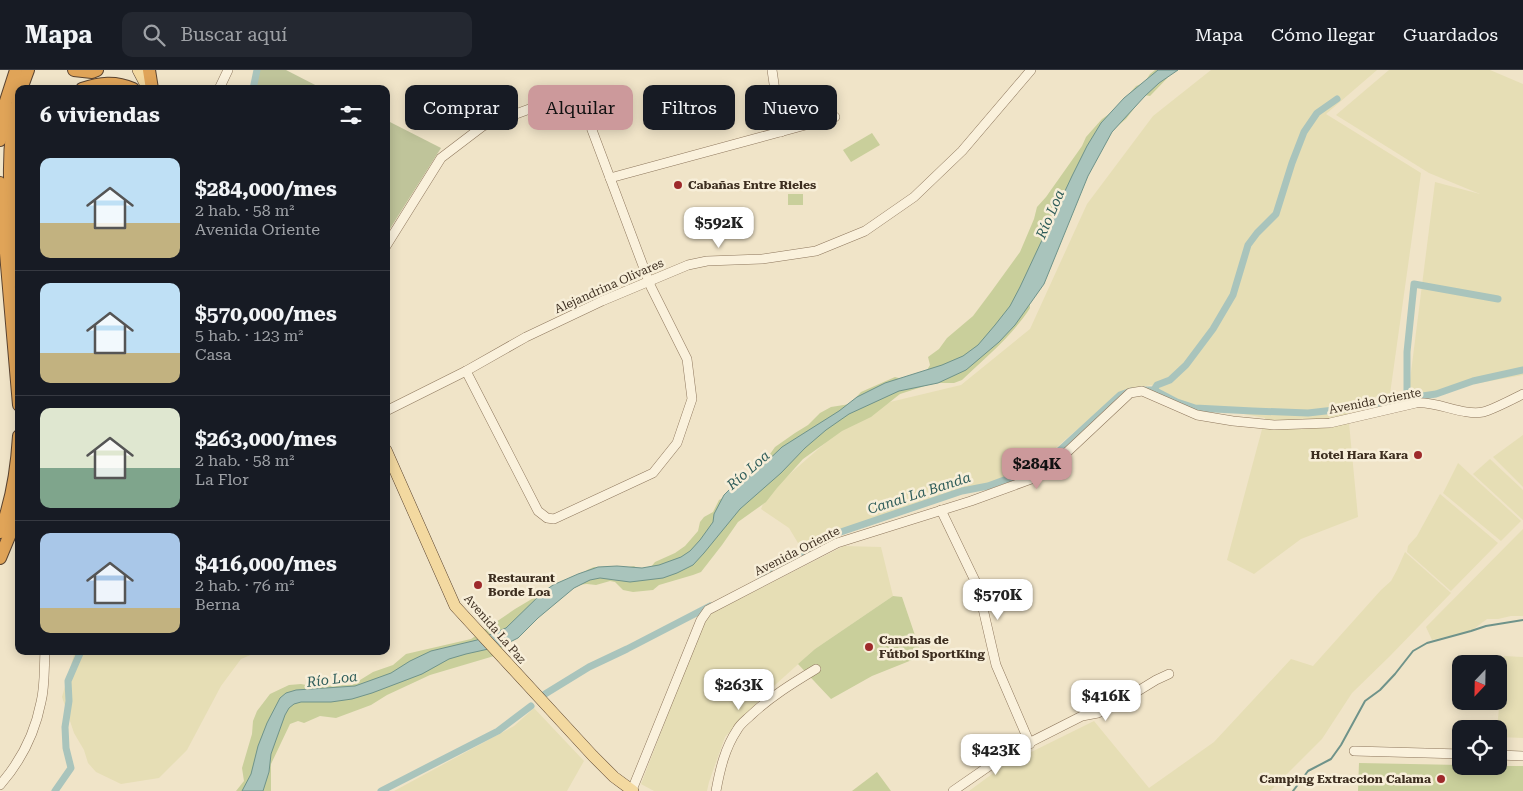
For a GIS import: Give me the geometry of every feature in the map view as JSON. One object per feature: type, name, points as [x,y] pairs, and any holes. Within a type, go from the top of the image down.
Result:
[{"type":"highway","points":[[0,140],[6,101],[16,70]]},
{"type":"highway","points":[[22,85],[28,70]]},
{"type":"highway","points":[[74,70],[92,72],[97,70]]},
{"type":"highway","points":[[149,70],[151,85]]},
{"type":"highway","points":[[95,85],[109,83],[124,85]]},
{"type":"highway","points":[[15,113],[12,126],[10,167],[15,240]]},
{"type":"highway","points":[[10,167],[15,148]]},
{"type":"highway","points":[[0,183],[15,358]]},
{"type":"highway","points":[[0,532],[8,507],[15,470]]},
{"type":"highway","points":[[0,558],[15,520]]},
{"type":"main road","points":[[138,70],[146,85]]},
{"type":"main road","points":[[143,70],[150,85]]},
{"type":"main road","name":"Avenida La Paz","points":[[390,459],[455,606],[592,756],[632,791]]},
{"type":"street","points":[[221,85],[228,70]]},
{"type":"street","points":[[772,70],[781,132]]},
{"type":"street","name":"Alejandrina Olivares","points":[[390,409],[526,337],[688,265],[707,261],[762,259],[816,251],[865,231],[914,196],[962,152],[1031,70]]},
{"type":"street","points":[[390,240],[441,158],[483,126],[565,96],[583,106],[649,281],[687,359],[692,399],[677,443],[653,472],[554,519],[542,516],[538,512],[466,370]]},
{"type":"street","points":[[610,178],[789,130]]},
{"type":"street","name":"Avenida Oriente","points":[[632,791],[701,620],[708,610],[837,543],[1034,478],[1048,470],[1130,393],[1142,390],[1197,415],[1274,425],[1330,423],[1426,402],[1460,411],[1483,412],[1523,394]]},
{"type":"street","points":[[941,510],[978,586],[996,665],[1030,744]]},
{"type":"street","points":[[0,784],[24,750],[33,733],[42,700],[45,655]]},
{"type":"street","points":[[716,791],[725,753],[738,728],[756,710],[782,690],[816,669]]},
{"type":"street","points":[[953,791],[1005,755],[1082,716],[1098,712],[1120,702],[1169,674]]},
{"type":"street","points":[[1354,750],[1452,754]]},
{"type":"street","points":[[1507,755],[1523,756]]},
{"type":"shaded area","points":[[1211,70],[1377,70],[1326,114],[1421,173],[1390,394],[1347,402],[1358,517],[1301,539],[1254,574],[1227,560],[1265,418],[1186,403],[1151,385],[1120,392],[1034,467],[927,506],[801,548],[789,528],[761,509],[767,494],[840,430],[890,402],[961,385],[1030,329],[1087,204],[1153,116]]},
{"type":"shaded area","points":[[1389,70],[1490,70],[1523,84],[1523,375],[1408,396],[1435,182],[1480,194],[1429,173],[1336,115]]},
{"type":"shaded area","points":[[1523,435],[1523,487],[1493,457]]},
{"type":"shaded area","points":[[1490,459],[1523,490],[1523,520],[1473,474]]},
{"type":"shaded area","points":[[1458,463],[1521,521],[1501,541],[1443,493]]},
{"type":"shaded area","points":[[1440,494],[1498,543],[1451,591],[1407,552],[1408,546],[1417,536]]},
{"type":"shaded area","points":[[1523,529],[1523,616],[1487,619],[1471,631],[1432,640],[1426,627]]},
{"type":"shaded area","points":[[844,546],[881,547],[893,596],[815,649],[765,694],[725,737],[707,791],[654,791],[641,784],[706,616]]},
{"type":"shaded area","points":[[1405,552],[1451,593],[1352,693],[1322,739],[1270,791],[969,791],[1003,766],[1094,721],[1149,788],[1214,742],[1291,659],[1313,666],[1391,581]]},
{"type":"shaded area","points":[[74,655],[250,655],[241,659],[221,686],[187,750],[159,778],[121,784],[96,772],[88,763],[84,750],[74,733],[62,697]]},
{"type":"shaded area","points":[[1508,656],[1523,657],[1523,738],[1507,737],[1507,720],[1498,720],[1499,710],[1508,710]]},
{"type":"shaded area","points":[[534,708],[584,761],[567,791],[394,791],[514,726]]},
{"type":"green space","points":[[257,70],[286,70],[315,85],[255,85]]},
{"type":"green space","points":[[1155,70],[1175,70],[1150,96],[1144,95],[1126,119],[1115,128],[1082,171],[1051,267],[1029,301],[1030,308],[1007,337],[962,380],[954,383],[934,383],[900,394],[871,417],[842,431],[803,459],[766,502],[738,522],[701,572],[659,585],[653,590],[633,592],[623,590],[615,582],[610,581],[596,585],[565,586],[494,656],[430,675],[387,695],[371,705],[336,718],[320,716],[304,723],[298,721],[290,724],[271,764],[271,791],[236,791],[244,781],[242,768],[252,734],[253,721],[257,711],[270,694],[289,685],[352,685],[373,672],[393,665],[406,654],[471,639],[515,609],[557,584],[582,576],[587,570],[594,567],[625,571],[629,567],[634,566],[640,570],[650,568],[655,562],[685,546],[698,531],[700,522],[704,517],[713,512],[719,500],[728,495],[763,464],[775,447],[808,425],[820,413],[831,407],[850,404],[861,392],[895,377],[902,379],[927,370],[930,365],[928,357],[973,316],[1020,252],[1037,207],[1082,146],[1086,137],[1102,119],[1115,110],[1136,86],[1144,83]]},
{"type":"green space","points":[[390,122],[441,148],[390,229]]},
{"type":"green space","points":[[872,133],[880,145],[851,162],[843,150]]},
{"type":"green space","points":[[788,194],[803,194],[803,205],[788,205]]},
{"type":"green space","name":"Canchas de Fútbol SportKing","points":[[893,596],[902,597],[922,656],[872,676],[831,699],[798,664],[815,649]]},
{"type":"green space","name":"Camping Extraccion Calama","points":[[1359,763],[1452,765],[1452,775],[1507,775],[1507,766],[1523,766],[1523,791],[1358,791]]},
{"type":"green space","points":[[877,772],[891,791],[852,791]]},
{"type":"water","points":[[1158,70],[1178,70],[1159,83],[1145,96],[1112,132],[1088,176],[1044,284],[1015,325],[999,342],[966,370],[938,383],[899,391],[849,414],[826,430],[740,509],[693,565],[677,573],[663,578],[630,582],[600,578],[590,580],[574,588],[538,618],[518,638],[502,646],[449,659],[422,674],[352,699],[294,704],[285,715],[271,754],[269,772],[263,791],[242,791],[251,774],[258,746],[267,723],[280,698],[286,693],[296,690],[355,686],[391,673],[431,651],[477,640],[506,628],[543,592],[553,585],[598,567],[642,568],[659,565],[681,557],[690,551],[713,522],[714,514],[724,495],[758,470],[782,447],[839,411],[857,397],[885,383],[942,365],[963,356],[978,345],[1010,306],[1072,176],[1101,123],[1124,98]]},
{"type":"waterway","points":[[254,85],[257,70]]},
{"type":"waterway","points":[[1154,390],[1157,385],[1170,380],[1186,365],[1213,329],[1233,295],[1248,245],[1276,214],[1304,132],[1317,113],[1337,99]]},
{"type":"waterway","name":"Canal La Banda","points":[[1142,390],[1154,390],[1177,402],[1195,408],[1308,413],[1409,398],[1407,393],[1407,352],[1414,284],[1498,299]]},
{"type":"waterway","points":[[1409,398],[1436,394],[1473,381],[1523,370]]},
{"type":"waterway","name":"Canal La Banda","points":[[761,578],[816,547],[826,537],[962,491],[988,486],[1032,470],[1048,461],[1120,395],[1131,391]]},
{"type":"waterway","name":"Canal La Banda","points":[[545,694],[589,667],[710,606]]},
{"type":"waterway","points":[[1293,791],[1308,771],[1331,759],[1341,745],[1365,701],[1380,690],[1413,651],[1427,643],[1486,626],[1523,620]]},
{"type":"waterway","points":[[55,791],[71,768],[66,748],[65,727],[69,701],[68,681],[79,655]]},
{"type":"waterway","points":[[381,791],[498,731],[531,706]]},
{"type":"place","name":"Cabañas Entre Rieles","points":[[678,185]]},
{"type":"place","name":"Hotel Hara Kara","points":[[1418,455]]},
{"type":"place","name":"Restaurant Borde Loa","points":[[478,585]]},
{"type":"place","name":"Canchas de Fútbol SportKing","points":[[869,647]]},
{"type":"place","name":"Camping Extraccion Calama","points":[[1441,779]]},
{"type":"water label","name":"Río Loa","points":[[1050,214]]},
{"type":"water label","name":"Río Loa","points":[[748,470]]},
{"type":"water label","name":"Río Loa","points":[[332,679]]}]
